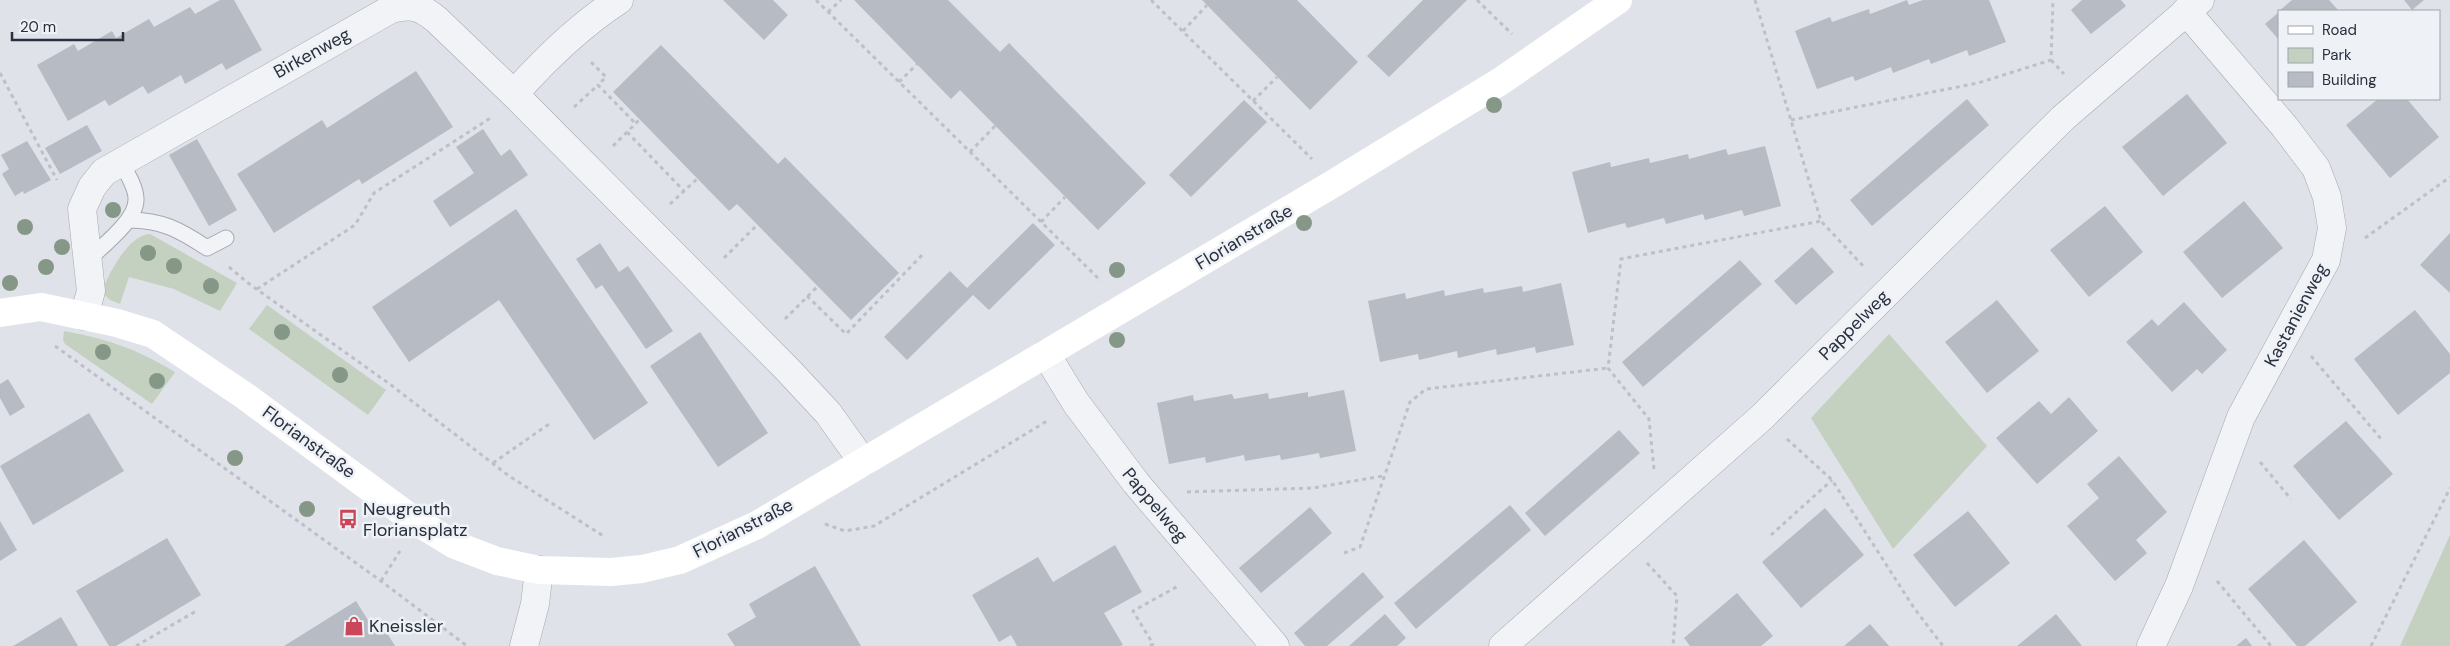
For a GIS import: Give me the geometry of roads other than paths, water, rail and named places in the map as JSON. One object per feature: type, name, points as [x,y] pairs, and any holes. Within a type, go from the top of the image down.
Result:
[{"type":"street","points":[[619,0],[595,16],[538,66],[517,97],[761,342],[828,413],[863,462]]},
{"type":"street","name":"Florianstraße","points":[[0,313],[41,307],[153,334],[245,396],[408,516],[455,545],[497,561],[539,570],[611,572],[642,569],[680,560],[717,545],[757,525],[1336,182],[1535,58],[1618,0]]},
{"type":"street","name":"Birkenweg","points":[[88,260],[82,209],[92,187],[104,172],[174,130],[390,9],[410,5],[425,11],[437,20],[517,97]]},
{"type":"street","name":"Kastanienweg","points":[[2151,646],[2192,552],[2241,417],[2326,260],[2332,228],[2327,197],[2316,168],[2193,6]]},
{"type":"street","name":"Pappelweg","points":[[1504,646],[1762,417],[2063,118],[2193,6]]},
{"type":"street","points":[[84,316],[91,292],[88,260]]},
{"type":"street","name":"Pappelweg","points":[[1046,354],[1076,403],[1144,494],[1275,646]]},
{"type":"street","points":[[524,646],[535,604],[539,570]]},
{"type":"lane","points":[[88,260],[129,220],[136,200],[132,184],[121,163]]},
{"type":"lane","points":[[129,220],[148,220],[170,225],[207,248],[226,238]]},
{"type":"place","name":"Neugreuth Floriansplatz","points":[[348,519]]},
{"type":"place","name":"Kneissler","points":[[354,626]]}]
